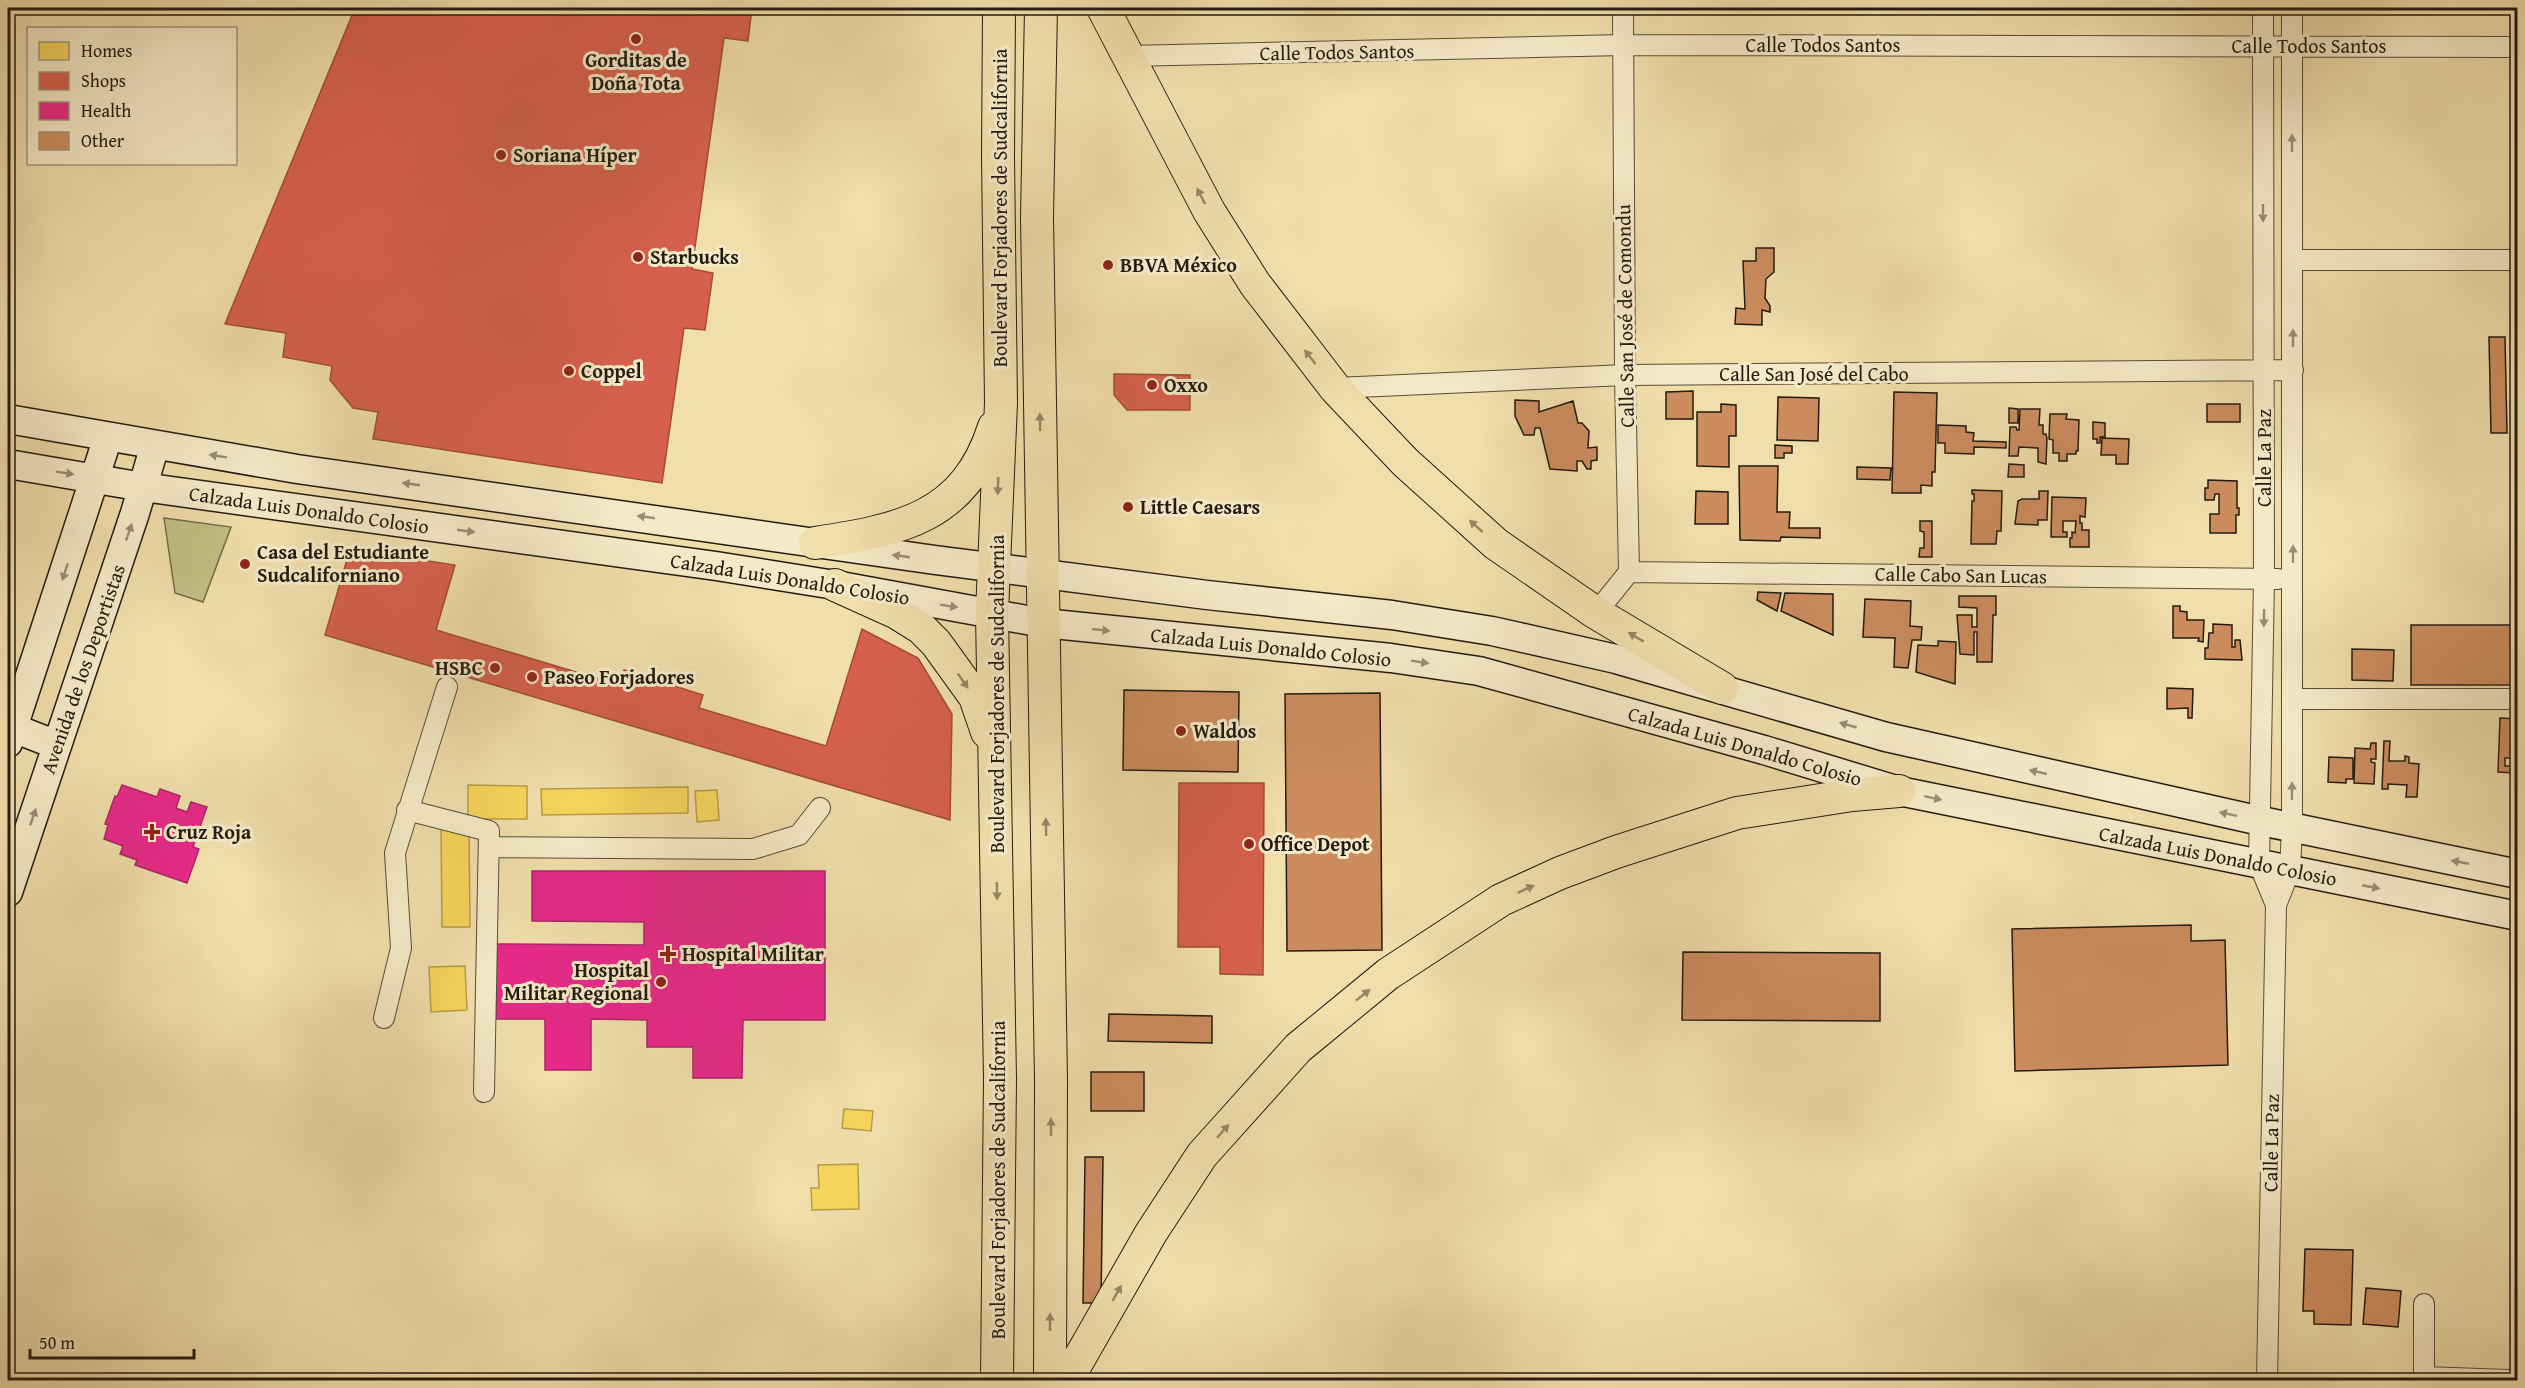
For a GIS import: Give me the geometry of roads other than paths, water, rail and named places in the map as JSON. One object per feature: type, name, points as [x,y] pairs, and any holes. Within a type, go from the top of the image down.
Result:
[{"type":"main road","name":"Boulevard Forjadores de Sudcalifornia","points":[[1041,8],[1037,217],[1051,1080],[1050,1380]]},
{"type":"main road","points":[[1103,8],[1209,211],[1255,284],[1335,388],[1404,462],[1496,544],[1596,613],[1722,688]]},
{"type":"main road","name":"Boulevard Forjadores de Sudcalifornia","points":[[998,1380],[1000,1078],[992,613],[1001,403],[998,156],[1008,10]]},
{"type":"main road","points":[[998,156],[1007,145],[1014,143],[1021,143],[1026,149],[1037,217]]},
{"type":"main road","points":[[815,543],[875,534],[926,516],[959,491],[986,453],[1001,403]]},
{"type":"main road","name":"Calzada Luis Donaldo Colosio","points":[[8,418],[297,469],[688,523],[995,569],[1392,615],[1492,631],[1616,659],[1886,736],[2292,828],[2517,873]]},
{"type":"main road","points":[[57,745],[10,735],[108,437]]},
{"type":"main road","name":"Avenida de los Deportistas","points":[[8,892],[15,848],[57,745],[144,487],[155,445]]},
{"type":"main road","name":"Calzada Luis Donaldo Colosio","points":[[8,464],[144,487],[635,554],[835,585],[1043,623],[1391,658],[1479,671],[1753,747],[1899,791],[2517,916]]},
{"type":"main road","points":[[635,554],[676,544],[684,536],[688,523]]},
{"type":"main road","points":[[835,585],[897,613],[921,628],[936,642],[975,697],[995,756]]},
{"type":"main road","points":[[1067,1380],[1152,1233],[1202,1155],[1298,1048],[1388,974],[1501,900],[1560,873],[1616,852],[1737,813],[1852,795],[1899,791]]},
{"type":"main road","points":[[1000,1078],[1051,1080]]},
{"type":"street","name":"Calle San José de Comondu","points":[[1623,8],[1625,375],[1629,572]]},
{"type":"street","name":"Calle La Paz","points":[[2262,8],[2264,579],[2259,864],[2276,905]]},
{"type":"street","name":"Calle La Paz","points":[[2267,1380],[2276,905],[2290,870],[2292,828],[2292,8]]},
{"type":"street","name":"Calle Todos Santos","points":[[1129,56],[1623,45],[2517,47]]},
{"type":"street","points":[[2292,260],[2517,260]]},
{"type":"street","name":"Calle San José del Cabo","points":[[1335,388],[1625,375],[2293,370]]},
{"type":"street","points":[[1596,613],[1629,572]]},
{"type":"street","name":"Calle Cabo San Lucas","points":[[1629,572],[2293,579]]},
{"type":"street","points":[[384,1018],[401,948],[395,853],[447,687]]},
{"type":"street","points":[[2293,699],[2517,699]]},
{"type":"street","points":[[489,847],[753,849],[799,835],[820,808]]},
{"type":"street","points":[[407,810],[489,831],[484,1092]]},
{"type":"street","points":[[2424,1304],[2424,1379],[2509,1380]]},
{"type":"place","name":"Gorditas de Doña Tota","points":[[636,39]]},
{"type":"place","name":"Soriana Híper","points":[[501,155]]},
{"type":"place","name":"Starbucks","points":[[638,257]]},
{"type":"place","name":"BBVA México","points":[[1108,265]]},
{"type":"place","name":"Coppel","points":[[569,371]]},
{"type":"place","name":"Oxxo","points":[[1152,385]]},
{"type":"place","name":"Little Caesars","points":[[1128,507]]},
{"type":"place","name":"Casa del Estudiante Sudcaliforniano","points":[[245,564]]},
{"type":"place","name":"HSBC","points":[[495,668]]},
{"type":"place","name":"Paseo Forjadores","points":[[532,677]]},
{"type":"place","name":"Waldos","points":[[1181,731]]},
{"type":"place","name":"Cruz Roja","points":[[152,832]]},
{"type":"place","name":"Office Depot","points":[[1249,844]]},
{"type":"place","name":"Hospital Militar","points":[[668,954]]},
{"type":"place","name":"Hospital Militar Regional","points":[[661,982]]}]
